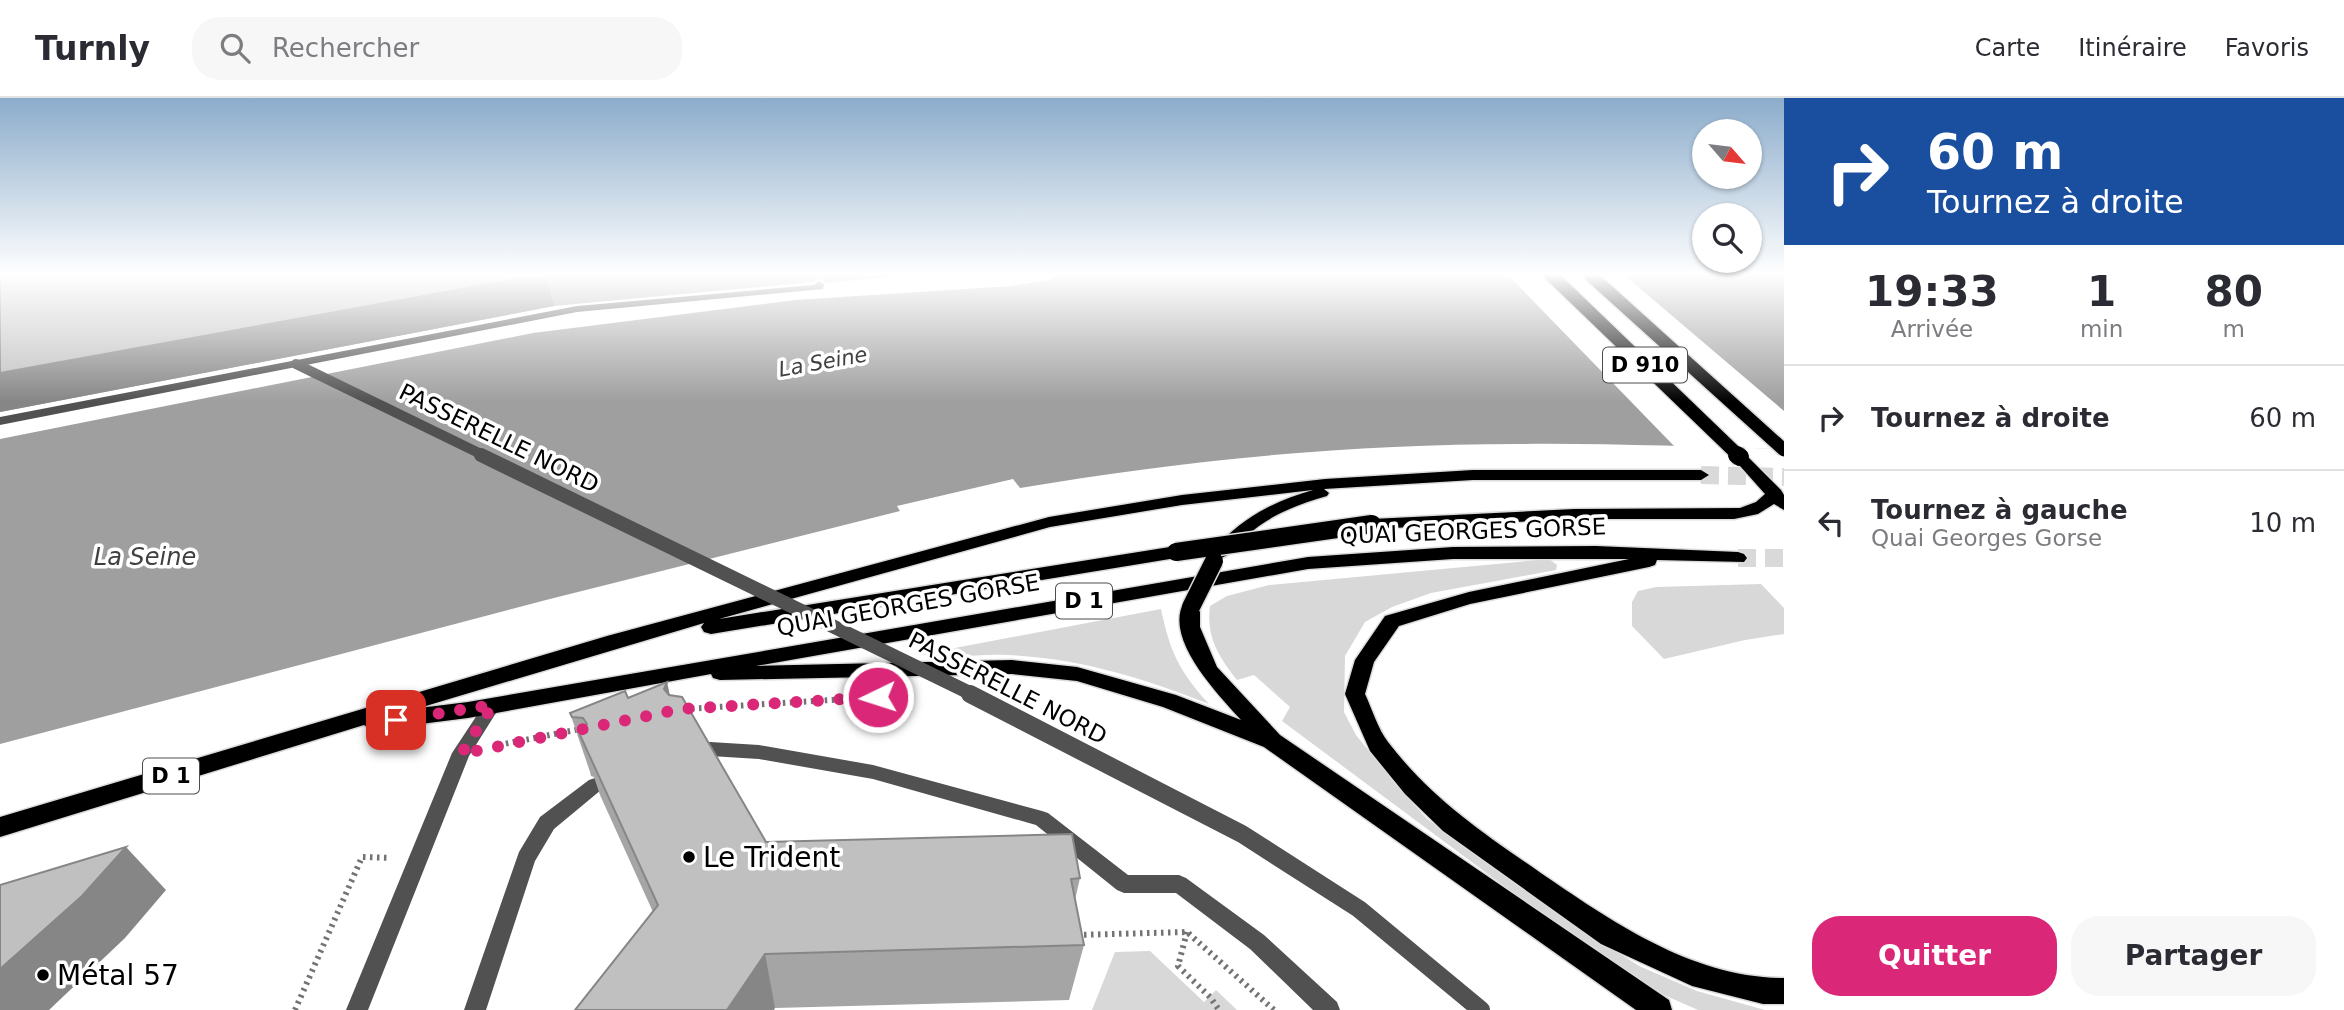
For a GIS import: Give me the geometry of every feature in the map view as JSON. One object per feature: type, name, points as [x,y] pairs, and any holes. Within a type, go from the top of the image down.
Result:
[{"type":"main road","name":"D 910","points":[[1594,317],[1780,499]]},
{"type":"main road","name":"D 910","points":[[1636,317],[1784,450]]},
{"type":"main road","name":"QUAI GEORGES GORSE","points":[[0,827],[607,643],[1049,522],[1182,500],[1400,479],[1548,474],[1701,475]]},
{"type":"main road","points":[[1400,479],[1335,489],[1300,499],[1268,512],[1233,537],[1214,561],[1192,607],[1190,627],[1196,646],[1210,672],[1272,741],[1659,1010]]},
{"type":"main road","name":"D 1","points":[[607,643],[1267,537],[1371,524],[1574,514],[1734,514],[1754,510],[1780,499]]},
{"type":"main road","name":"QUAI GEORGES GORSE","points":[[341,724],[424,717],[1308,563],[1453,553],[1738,558]]},
{"type":"main road","points":[[1679,555],[1469,598],[1392,621],[1365,660],[1355,694],[1378,745],[1413,787],[1451,824],[1610,936],[1692,973],[1763,991],[1784,991]]},
{"type":"main road","points":[[678,673],[802,673],[1012,667],[1077,674],[1169,701],[1272,741]]},
{"type":"street","points":[[0,421],[538,317]]},
{"type":"street","name":"PASSERELLE NORD","points":[[296,364],[973,695],[1241,834],[1359,909],[1481,1010]]},
{"type":"street","points":[[357,1010],[461,754],[493,705]]},
{"type":"street","points":[[689,747],[759,752],[873,772],[1042,819],[1124,884],[1179,884],[1257,942],[1329,1010]]},
{"type":"street","points":[[475,1010],[526,858],[547,823],[595,785]]},
{"type":"path","points":[[681,709],[851,699]]},
{"type":"path","points":[[461,754],[586,728]]},
{"type":"path","points":[[295,1010],[362,857]]},
{"type":"path","points":[[1187,932],[1178,966],[1210,997],[1219,1010]]},
{"type":"path","points":[[1067,935],[1187,932],[1274,1010]]},
{"type":"shaded area","points":[[1549,559],[1557,565],[1556,570],[1431,593],[1392,607],[1365,622],[1345,656],[1344,712],[1356,735],[1427,819],[1558,914],[1639,966],[1697,991],[1765,1010],[1698,1010],[1664,995],[1606,959],[1282,721],[1290,707],[1254,675],[1237,680],[1219,654],[1210,627],[1210,606],[1227,596],[1269,585]]},
{"type":"shaded area","points":[[1761,584],[1784,608],[1784,634],[1664,659],[1632,626],[1632,602],[1638,591],[1656,587]]},
{"type":"shaded area","points":[[1161,609],[1177,660],[1209,704],[1135,678],[1060,660],[1008,655],[923,654]]},
{"type":"shaded area","points":[[1150,951],[1204,1002],[1216,990],[1237,1010],[1092,1010],[1115,952]]},
{"type":"water","name":"La Seine","points":[[664,317],[1784,317],[1784,449],[1551,444],[1393,447],[1206,462],[1020,488],[1013,479],[897,506],[900,511],[546,600],[0,744],[0,439],[533,333]]},
{"type":"pier","points":[[1548,317],[1673,317],[1784,411],[1784,449],[1675,447]]},
{"type":"building","points":[[0,317],[310,317],[0,373]]},
{"type":"building","points":[[667,682],[664,689],[669,695],[682,697],[766,842],[1072,834],[1080,878],[1071,879],[1084,945],[765,954],[727,1010],[575,1010],[658,905],[580,735],[587,724],[583,718],[572,717],[570,713],[625,691],[628,698]]},
{"type":"building","points":[[126,847],[82,896],[0,969],[0,885]]},
{"type":"tunnel","points":[[1701,475],[1784,477]]},
{"type":"tunnel","points":[[1738,558],[1784,558]]},
{"type":"place","name":"Le Trident","points":[[689,857]]},
{"type":"place","name":"Métal 57","points":[[43,975]]},
{"type":"route","points":[[396,720],[493,705],[461,754],[681,709],[878,697]]}]
